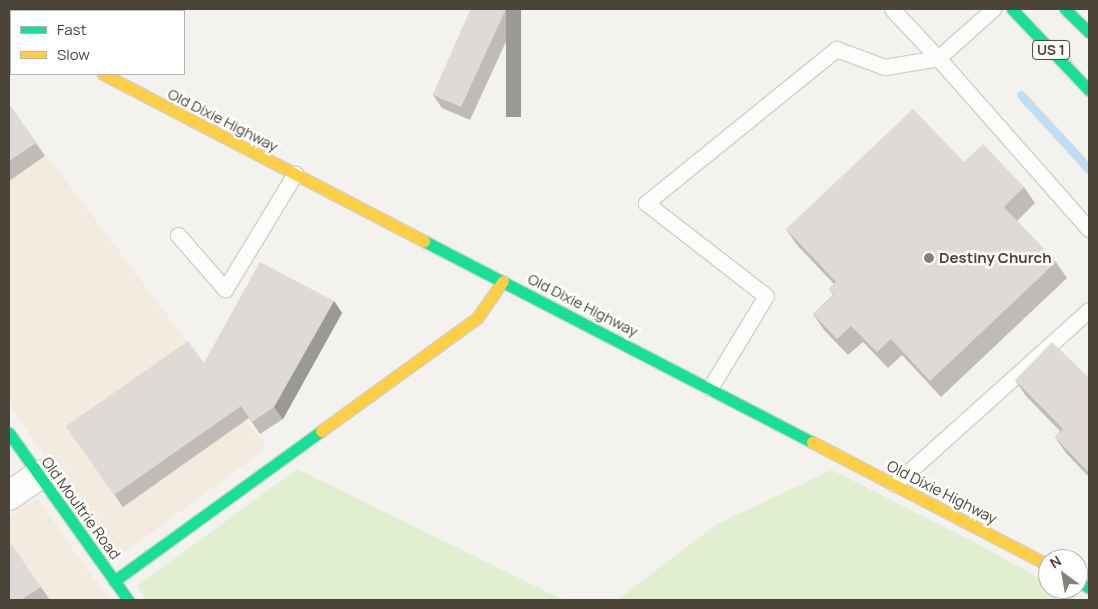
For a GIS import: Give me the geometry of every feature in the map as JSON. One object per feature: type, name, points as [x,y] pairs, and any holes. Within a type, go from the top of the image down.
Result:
[{"type":"street","name":"US 1","points":[[1012,9],[1089,90]]},
{"type":"street","points":[[1065,9],[1089,32]]},
{"type":"street","name":"Old Dixie Highway","points":[[105,75],[1038,560]]},
{"type":"street","points":[[114,581],[477,318],[502,281]]},
{"type":"street","name":"Old Moultrie Road","points":[[9,433],[128,600]]},
{"type":"street","points":[[9,496],[39,475]]},
{"type":"lane","points":[[892,9],[1089,228]]},
{"type":"lane","points":[[710,388],[766,296],[646,203],[836,49],[885,66],[938,58],[993,9]]},
{"type":"lane","points":[[178,235],[225,289],[294,174]]},
{"type":"lane","points":[[894,484],[1089,310]]},
{"type":"shaded area","points":[[9,105],[267,448],[117,558],[9,405]]},
{"type":"shaded area","points":[[37,498],[109,600],[9,600],[9,518]]},
{"type":"green space","points":[[297,469],[564,600],[147,600],[137,586]]},
{"type":"green space","points":[[832,470],[974,542],[1038,577],[1038,599],[1079,600],[617,600],[717,524]]},
{"type":"building","points":[[471,9],[506,9],[461,107],[433,95]]},
{"type":"building","points":[[11,107],[36,143],[9,161],[9,109]]},
{"type":"building","name":"Destiny Church","points":[[913,109],[964,162],[983,144],[1024,187],[1004,207],[1056,262],[930,381],[891,339],[877,352],[851,326],[837,339],[813,314],[834,295],[829,289],[836,282],[786,229]]},
{"type":"building","points":[[260,262],[334,301],[274,407],[252,422],[241,406],[114,495],[66,426],[188,341],[204,363]]},
{"type":"building","points":[[1052,342],[1087,376],[1089,372],[1089,473],[1055,437],[1063,429],[1015,380]]},
{"type":"building","points":[[9,542],[41,587],[21,600],[9,600]]},
{"type":"waterway","points":[[1021,95],[1089,169]]},
{"type":"traffic: fast","points":[[1012,9],[1089,90]]},
{"type":"traffic: fast","points":[[1065,9],[1089,32]]},
{"type":"traffic: fast","points":[[424,241],[812,442]]},
{"type":"traffic: fast","points":[[114,581],[321,431]]},
{"type":"traffic: fast","points":[[9,433],[128,600]]},
{"type":"traffic: slow","points":[[105,75],[424,241]]},
{"type":"traffic: slow","points":[[321,431],[477,318],[503,281]]},
{"type":"traffic: slow","points":[[812,442],[1038,560]]},
{"type":"place","name":"Destiny Church","points":[[929,258]]}]
